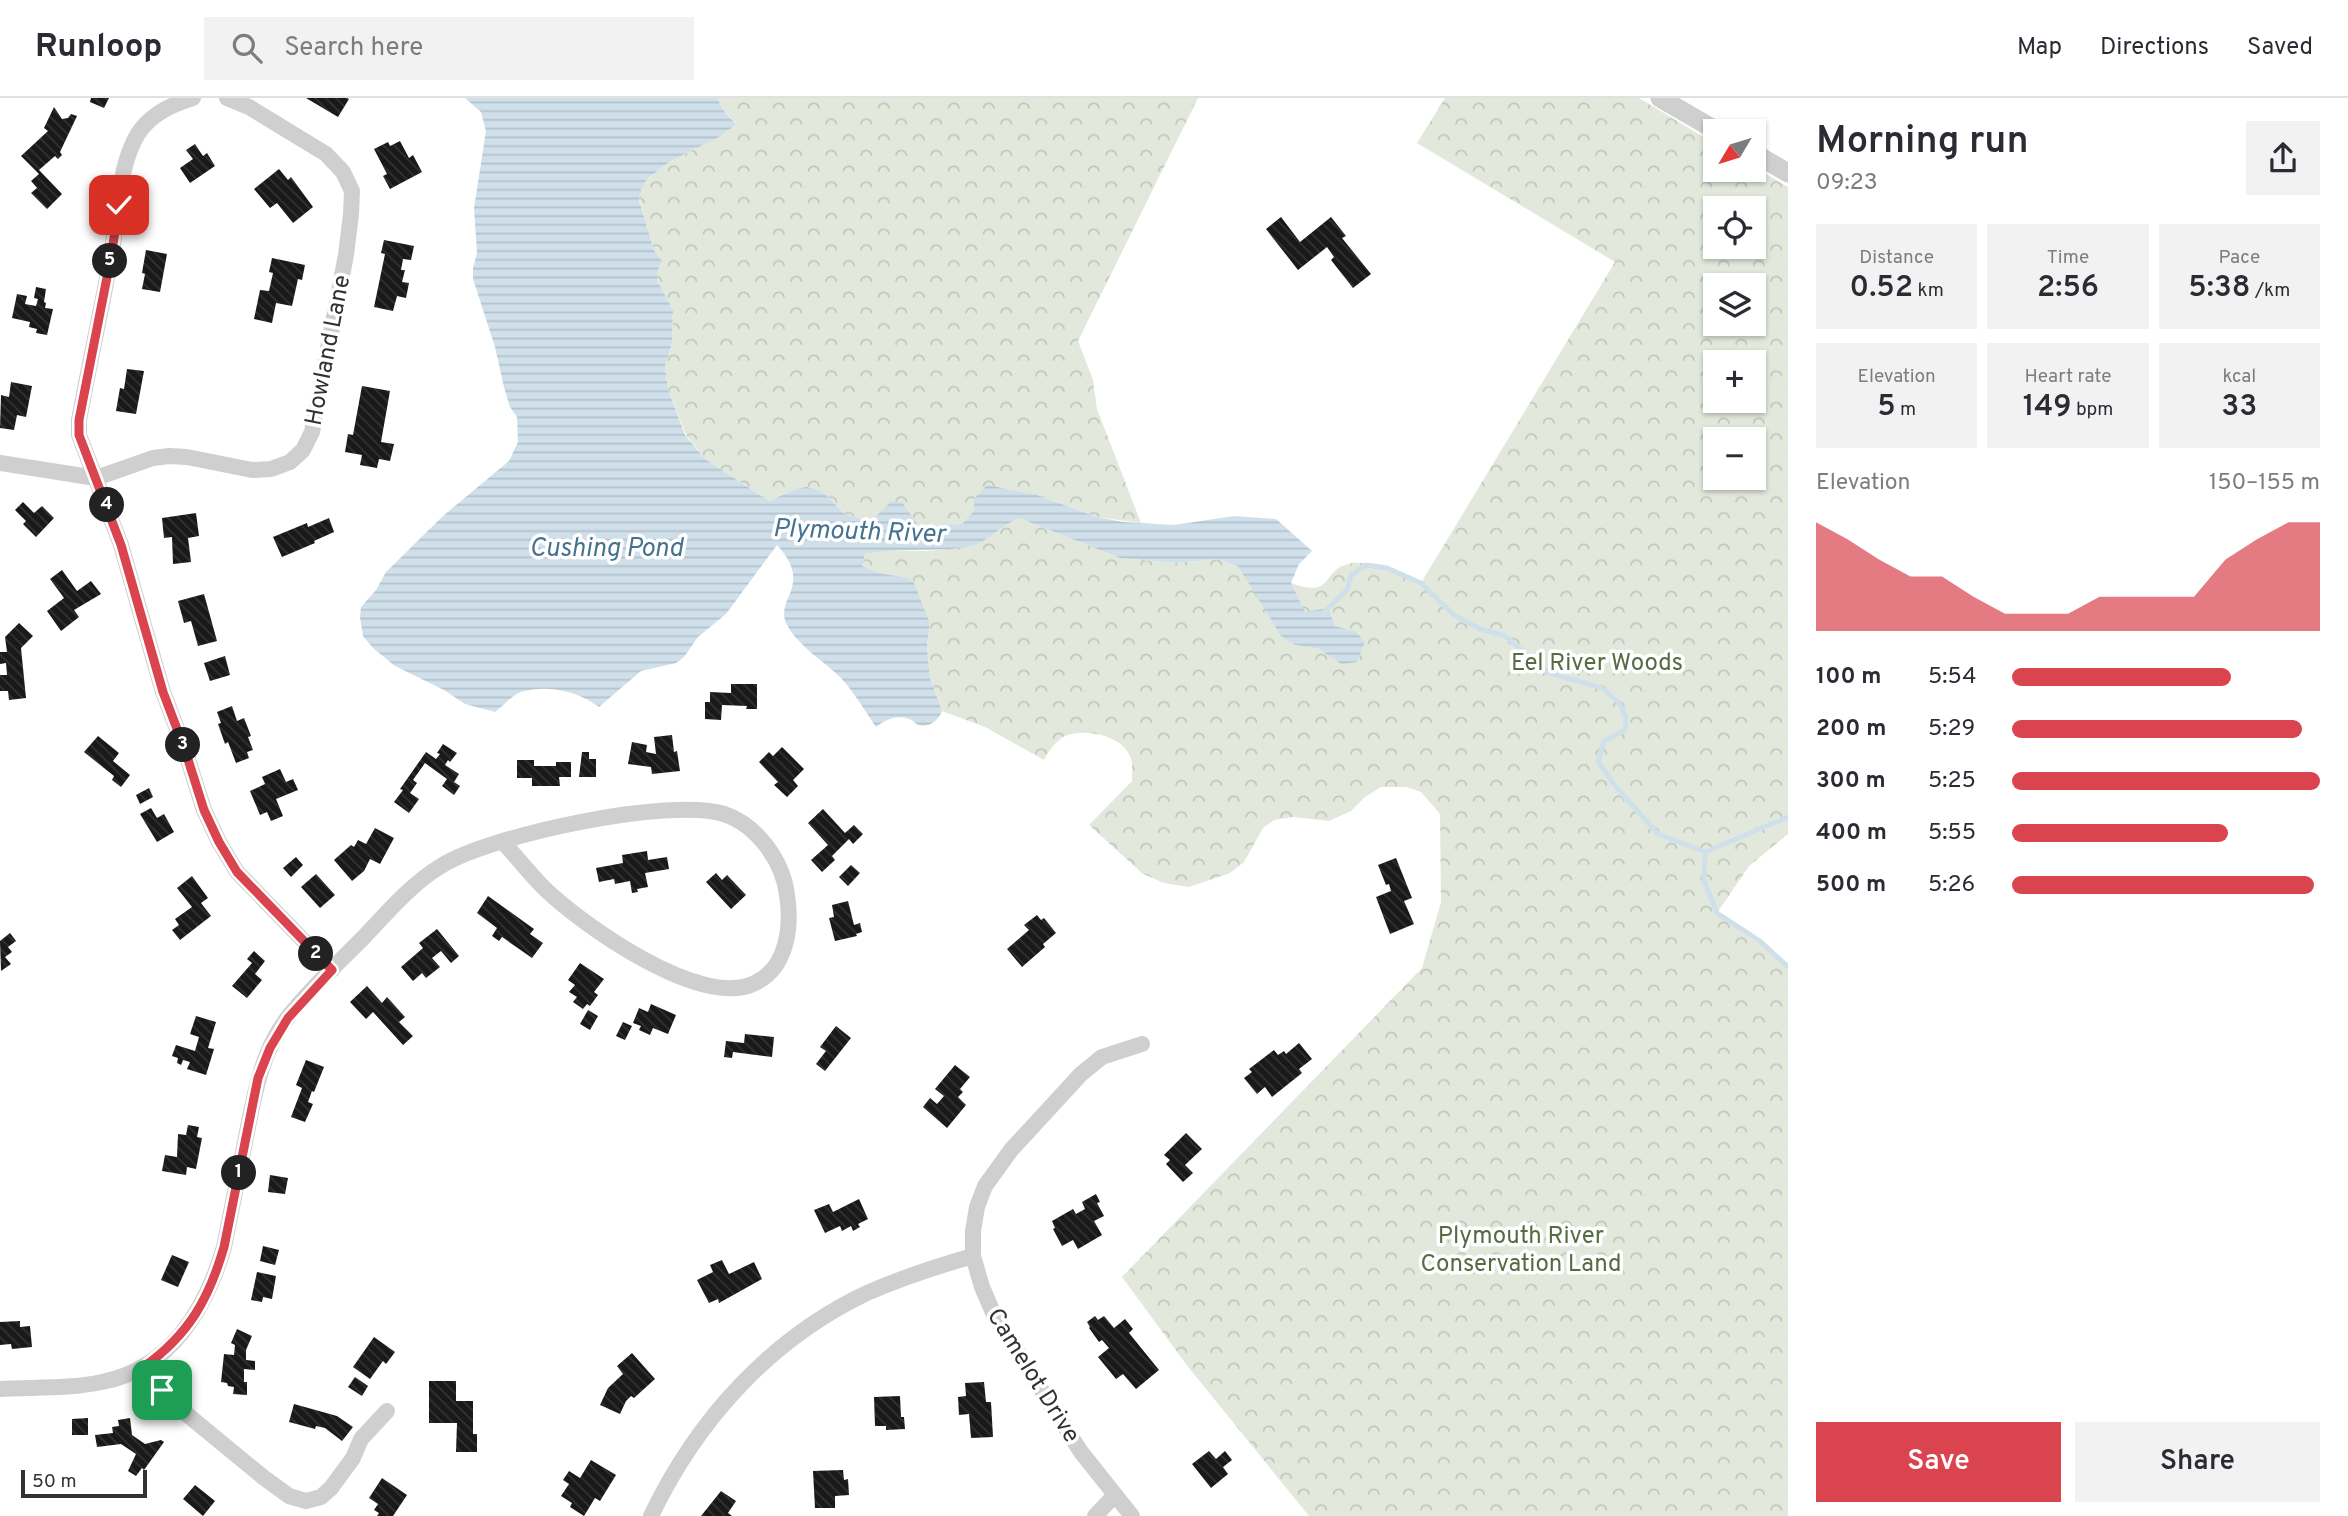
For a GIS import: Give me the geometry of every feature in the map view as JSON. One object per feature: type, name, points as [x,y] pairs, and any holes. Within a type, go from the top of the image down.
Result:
[{"type":"street","points":[[193,98],[170,105],[149,120],[135,139],[125,166],[111,257],[79,420],[79,435],[121,545],[163,692],[204,810],[219,842],[237,872],[332,970]]},
{"type":"street","name":"Howland Lane","points":[[96,478],[153,458],[169,456],[252,470],[271,469],[290,462],[303,450],[312,432],[346,255],[352,191],[343,172],[326,154],[249,107],[227,98]]},
{"type":"street","points":[[1660,98],[1703,123]]},
{"type":"street","points":[[1766,160],[1788,173]]},
{"type":"street","points":[[0,463],[96,478]]},
{"type":"street","points":[[0,1389],[102,1382],[131,1374],[145,1366],[177,1339],[194,1319],[207,1296],[224,1247],[258,1078],[270,1048],[288,1018],[332,970],[397,903],[445,863],[502,841],[546,830],[672,810],[726,814],[762,840],[783,875],[789,921],[777,967],[765,979],[749,987],[735,989],[699,982],[659,967],[624,948],[578,916],[544,888],[502,841]]},
{"type":"street","name":"Camelot Drive","points":[[1132,1516],[1082,1452],[1002,1329],[982,1287],[973,1256],[973,1231],[977,1207],[985,1186],[997,1167],[1081,1074],[1102,1057],[1142,1044]]},
{"type":"street","points":[[650,1516],[680,1460],[707,1424],[742,1383],[793,1338],[825,1316],[868,1293],[973,1256]]},
{"type":"street","points":[[145,1366],[162,1390],[184,1412],[263,1477],[289,1496],[306,1502],[321,1497],[331,1488],[353,1458],[361,1438],[387,1411]]},
{"type":"street","points":[[1095,1516],[1115,1495]]},
{"type":"green space","points":[[717,98],[1198,98],[1078,341],[1093,380],[1097,409],[1141,523],[1097,517],[1037,495],[975,511],[962,524],[918,525],[903,503],[868,520],[845,514],[822,491],[793,490],[769,501],[704,458],[686,435],[668,389],[665,367],[672,343],[673,310],[657,280],[662,261],[654,250],[639,199],[640,189],[647,179],[669,162],[721,136],[736,123],[724,111]]},
{"type":"green space","points":[[1445,98],[1639,98],[1703,137],[1703,182],[1766,182],[1766,174],[1788,187],[1788,834],[1749,866],[1717,913],[1760,941],[1788,967],[1788,1516],[1309,1516],[1189,1368],[1122,1277],[1422,968],[1441,902],[1440,814],[1421,792],[1407,787],[1381,787],[1365,797],[1351,811],[1329,821],[1293,817],[1274,820],[1263,828],[1244,862],[1230,873],[1189,887],[1164,883],[1143,874],[1089,825],[1132,781],[1132,761],[1121,744],[1093,733],[1073,734],[1059,740],[1044,760],[985,727],[942,711],[930,678],[927,646],[930,624],[904,577],[884,574],[862,566],[865,554],[887,550],[926,551],[971,547],[1002,525],[1019,518],[1120,558],[1177,563],[1218,559],[1239,566],[1295,645],[1319,649],[1341,664],[1355,631],[1305,613],[1291,583],[1314,588],[1326,582],[1340,567],[1365,563],[1421,583],[1615,262],[1417,143]]},
{"type":"water","name":"Cushing Pond","points":[[465,98],[717,98],[736,124],[721,136],[669,162],[647,179],[639,200],[654,250],[662,261],[657,280],[673,310],[672,343],[665,367],[668,389],[685,435],[704,458],[769,501],[806,487],[822,491],[845,514],[868,520],[880,513],[891,501],[903,503],[918,525],[962,524],[974,511],[974,499],[987,485],[1037,495],[1097,517],[1123,522],[1174,525],[1234,516],[1276,519],[1312,551],[1299,564],[1291,583],[1305,612],[1328,608],[1335,626],[1355,631],[1365,642],[1357,662],[1341,664],[1319,649],[1295,645],[1281,636],[1238,566],[1218,559],[1177,563],[1120,558],[1019,518],[970,547],[865,554],[862,566],[884,574],[905,577],[914,583],[930,624],[927,646],[930,678],[942,711],[936,720],[926,725],[895,717],[876,727],[841,678],[792,633],[784,616],[793,582],[793,571],[777,545],[726,614],[698,637],[684,657],[676,663],[641,671],[599,707],[572,693],[541,689],[518,693],[495,712],[465,704],[444,690],[395,666],[363,636],[361,607],[376,590],[386,572],[443,516],[509,461],[518,442],[517,417],[510,407],[495,347],[473,279],[477,253],[474,208],[486,131],[481,112]]},
{"type":"building","points":[[91,98],[109,98],[104,108],[90,102]]},
{"type":"building","points":[[306,98],[347,98],[349,99],[338,117]]},
{"type":"building","points":[[54,107],[62,119],[71,114],[77,116],[60,152],[62,155],[58,159],[55,156],[39,170],[62,194],[47,209],[31,193],[37,188],[31,181],[39,174],[21,156],[48,131],[44,128]]},
{"type":"building","points":[[400,141],[409,158],[413,155],[422,172],[390,189],[383,176],[387,174],[374,149],[388,142],[390,146]]},
{"type":"building","points":[[195,144],[203,156],[207,153],[215,166],[190,183],[180,168],[193,159],[186,150]]},
{"type":"building","points":[[279,169],[288,180],[291,177],[313,207],[293,223],[277,203],[270,208],[254,189]]},
{"type":"building","points":[[1281,217],[1300,242],[1331,217],[1346,236],[1342,238],[1371,274],[1353,288],[1331,260],[1334,257],[1327,247],[1298,270],[1266,229]]},
{"type":"building","points":[[384,240],[414,246],[411,260],[403,259],[401,270],[405,270],[402,282],[409,283],[406,298],[397,296],[393,311],[374,307],[385,254],[381,253]]},
{"type":"building","points":[[146,250],[167,254],[160,292],[142,289]]},
{"type":"building","points":[[272,258],[305,265],[302,280],[298,279],[292,306],[276,303],[272,323],[254,319],[260,290],[269,291],[273,273],[269,272]]},
{"type":"building","points":[[36,287],[46,289],[45,308],[53,309],[47,335],[36,333],[37,329],[29,327],[30,322],[12,318],[17,294],[27,296],[25,304],[36,306]]},
{"type":"building","points":[[127,369],[144,371],[136,414],[116,411],[120,388],[124,389]]},
{"type":"building","points":[[11,382],[32,386],[26,417],[17,415],[14,430],[0,428],[1,395],[9,397]]},
{"type":"building","points":[[362,386],[390,391],[381,442],[394,444],[390,461],[379,459],[377,468],[360,465],[362,455],[345,452],[348,434],[353,435]]},
{"type":"building","points":[[23,502],[34,513],[42,506],[54,518],[36,537],[23,524],[26,521],[15,510]]},
{"type":"building","points":[[196,513],[199,536],[188,538],[191,562],[173,564],[172,537],[164,538],[162,518]]},
{"type":"building","points":[[329,518],[334,532],[282,557],[273,537],[307,523],[308,527]]},
{"type":"building","points":[[62,570],[77,591],[91,581],[101,594],[74,610],[79,617],[61,631],[47,611],[64,598],[50,579]]},
{"type":"building","points":[[204,594],[217,641],[198,646],[191,621],[184,623],[178,601]]},
{"type":"building","points":[[19,623],[33,636],[21,648],[26,698],[9,700],[8,691],[0,691],[0,675],[7,675],[6,663],[0,664],[0,652],[7,652],[5,637]]},
{"type":"building","points":[[225,656],[230,675],[210,681],[204,663]]},
{"type":"building","points":[[731,684],[757,684],[757,709],[722,705],[721,720],[705,719],[705,702],[710,702],[710,692],[731,693]]},
{"type":"building","points":[[232,706],[237,721],[244,718],[253,750],[247,752],[249,758],[236,763],[228,742],[225,744],[217,712]]},
{"type":"building","points":[[672,735],[680,771],[652,774],[651,767],[628,764],[632,742],[647,745],[646,752],[656,754],[654,737]]},
{"type":"building","points":[[98,736],[119,753],[113,761],[130,775],[121,787],[112,780],[114,776],[84,752]]},
{"type":"building","points":[[443,744],[457,753],[445,765],[459,774],[454,782],[460,786],[454,795],[442,786],[447,779],[425,763],[413,780],[417,783],[410,793],[419,799],[409,813],[394,802],[403,790],[400,789],[426,752],[436,759]]},
{"type":"building","points":[[782,747],[804,769],[793,780],[798,786],[787,797],[774,785],[778,782],[759,762],[769,752],[773,756]]},
{"type":"building","points":[[582,752],[589,752],[589,759],[596,759],[596,777],[579,777]]},
{"type":"building","points":[[517,760],[534,760],[534,766],[556,766],[556,762],[571,762],[571,777],[559,777],[560,786],[532,786],[532,778],[517,778]]},
{"type":"building","points":[[280,769],[286,782],[293,779],[298,790],[276,799],[283,816],[271,821],[267,812],[260,815],[250,791],[265,784],[262,777]]},
{"type":"building","points":[[149,788],[153,797],[140,804],[136,795]]},
{"type":"building","points":[[151,808],[157,818],[164,814],[174,832],[157,842],[140,814]]},
{"type":"building","points":[[823,809],[845,833],[854,825],[863,834],[853,844],[849,839],[832,856],[835,860],[822,872],[811,860],[828,845],[808,823]]},
{"type":"building","points":[[375,828],[394,838],[380,864],[370,859],[364,871],[352,881],[334,860],[351,845],[354,847],[358,840],[366,844]]},
{"type":"building","points":[[647,851],[648,860],[667,857],[669,869],[645,873],[648,887],[632,893],[630,881],[615,884],[614,879],[599,882],[596,868],[623,863],[622,855]]},
{"type":"building","points":[[296,857],[303,865],[291,877],[283,868]]},
{"type":"building","points":[[1396,858],[1412,898],[1404,901],[1414,924],[1390,934],[1376,897],[1391,891],[1378,865]]},
{"type":"building","points":[[851,865],[860,873],[848,886],[839,877]]},
{"type":"building","points":[[716,873],[722,880],[727,875],[746,895],[731,909],[706,882]]},
{"type":"building","points":[[316,874],[335,895],[320,908],[301,887]]},
{"type":"building","points":[[192,876],[208,898],[201,903],[211,916],[180,940],[172,930],[179,925],[175,919],[192,907],[177,888]]},
{"type":"building","points":[[488,896],[534,929],[530,934],[543,943],[532,958],[502,937],[499,941],[492,936],[497,928],[477,913]]},
{"type":"building","points":[[848,901],[854,925],[860,923],[862,932],[856,934],[857,936],[835,941],[829,918],[834,917],[832,905]]},
{"type":"building","points":[[1037,915],[1041,920],[1044,918],[1056,933],[1043,944],[1045,947],[1022,967],[1007,949],[1029,930],[1024,925]]},
{"type":"building","points":[[437,929],[459,956],[451,963],[441,951],[432,958],[440,967],[426,978],[422,973],[413,981],[401,967],[423,948],[419,943]]},
{"type":"building","points":[[10,933],[16,941],[8,947],[12,952],[5,957],[11,964],[1,971],[0,941]]},
{"type":"building","points":[[254,951],[265,961],[255,974],[262,980],[247,998],[232,986],[252,963],[247,959]]},
{"type":"building","points":[[580,963],[604,979],[594,992],[598,995],[590,1006],[587,1004],[583,1009],[573,1002],[577,997],[569,992],[575,985],[568,980]]},
{"type":"building","points":[[367,986],[382,1003],[387,997],[405,1017],[399,1022],[413,1036],[403,1045],[373,1012],[366,1019],[350,1002]]},
{"type":"building","points":[[651,1004],[676,1015],[668,1034],[653,1028],[650,1035],[639,1030],[641,1026],[633,1023],[639,1008],[648,1012]]},
{"type":"building","points":[[588,1010],[598,1016],[590,1030],[580,1024]]},
{"type":"building","points":[[196,1016],[216,1022],[208,1048],[214,1049],[206,1075],[187,1069],[190,1062],[183,1060],[181,1065],[177,1063],[178,1058],[172,1056],[176,1045],[195,1051],[199,1037],[190,1034]]},
{"type":"building","points":[[623,1022],[632,1026],[625,1040],[616,1036]]},
{"type":"building","points":[[836,1026],[851,1038],[825,1071],[816,1064],[826,1051],[820,1047]]},
{"type":"building","points":[[745,1034],[774,1037],[772,1057],[733,1052],[732,1058],[724,1057],[726,1041],[744,1043]]},
{"type":"building","points":[[1299,1043],[1312,1059],[1299,1069],[1302,1073],[1272,1097],[1265,1087],[1257,1094],[1244,1078],[1252,1072],[1249,1069],[1274,1050],[1278,1055],[1284,1051],[1286,1054]]},
{"type":"building","points":[[306,1060],[324,1067],[308,1102],[313,1104],[305,1122],[291,1117],[302,1088],[296,1085]]},
{"type":"building","points":[[955,1065],[970,1077],[960,1089],[963,1092],[958,1097],[966,1105],[947,1128],[923,1107],[930,1098],[937,1104],[944,1096],[935,1089]]},
{"type":"building","points":[[188,1125],[199,1127],[197,1137],[202,1138],[196,1169],[187,1167],[186,1175],[162,1171],[165,1155],[177,1157],[178,1134],[186,1135]]},
{"type":"building","points":[[1186,1133],[1202,1149],[1185,1165],[1193,1173],[1183,1182],[1166,1164],[1170,1160],[1164,1155]]},
{"type":"building","points":[[270,1175],[288,1178],[285,1194],[268,1192]]},
{"type":"building","points":[[1096,1194],[1100,1202],[1097,1203],[1104,1216],[1094,1221],[1102,1235],[1078,1249],[1073,1240],[1062,1246],[1052,1221],[1073,1209],[1076,1214],[1085,1209],[1082,1202]]},
{"type":"building","points":[[859,1199],[868,1219],[858,1224],[860,1227],[853,1231],[851,1226],[842,1231],[840,1226],[825,1233],[814,1210],[829,1204],[833,1212]]},
{"type":"building","points":[[263,1246],[279,1250],[275,1265],[260,1261]]},
{"type":"building","points":[[172,1255],[189,1262],[178,1287],[161,1280]]},
{"type":"building","points":[[722,1260],[729,1274],[754,1262],[762,1279],[719,1303],[718,1299],[709,1303],[697,1280],[713,1272],[710,1265]]},
{"type":"building","points":[[257,1272],[276,1276],[272,1299],[263,1297],[262,1302],[251,1300]]},
{"type":"building","points":[[1095,1316],[1098,1320],[1104,1316],[1114,1328],[1125,1319],[1133,1329],[1129,1333],[1159,1370],[1136,1389],[1123,1374],[1116,1379],[1098,1357],[1109,1348],[1102,1340],[1099,1342],[1089,1328],[1087,1322]]},
{"type":"building","points":[[20,1321],[20,1327],[30,1326],[32,1347],[12,1349],[11,1344],[0,1345],[0,1322]]},
{"type":"building","points":[[237,1329],[252,1336],[246,1350],[246,1360],[255,1361],[255,1370],[244,1369],[247,1395],[233,1394],[234,1387],[221,1382],[224,1354],[234,1355],[235,1345],[231,1343]]},
{"type":"building","points":[[374,1337],[395,1352],[386,1364],[383,1361],[370,1379],[353,1367]]},
{"type":"building","points":[[632,1353],[655,1379],[634,1398],[631,1396],[626,1401],[620,1414],[600,1405],[608,1388],[623,1374],[617,1366]]},
{"type":"building","points":[[355,1377],[368,1386],[362,1396],[348,1387]]},
{"type":"building","points":[[429,1381],[456,1381],[456,1401],[473,1401],[473,1434],[477,1434],[477,1452],[456,1452],[457,1423],[429,1423]]},
{"type":"building","points":[[984,1382],[986,1402],[991,1402],[993,1437],[971,1438],[969,1414],[959,1415],[958,1397],[966,1396],[965,1383]]},
{"type":"building","points":[[900,1396],[901,1417],[904,1417],[905,1429],[886,1430],[886,1426],[875,1426],[874,1397]]},
{"type":"building","points":[[294,1404],[337,1416],[353,1427],[342,1441],[325,1428],[316,1426],[315,1429],[289,1422]]},
{"type":"building","points":[[88,1418],[88,1435],[72,1435],[72,1419]]},
{"type":"building","points":[[130,1418],[132,1435],[145,1444],[161,1440],[164,1442],[144,1470],[142,1468],[136,1476],[128,1471],[136,1454],[121,1444],[97,1447],[95,1435],[113,1433],[112,1427],[119,1426],[118,1420]]},
{"type":"building","points":[[1209,1451],[1216,1459],[1225,1451],[1232,1460],[1223,1467],[1228,1474],[1211,1488],[1192,1464]]},
{"type":"building","points":[[591,1460],[616,1475],[600,1501],[595,1498],[584,1516],[570,1507],[572,1503],[561,1496],[569,1484],[563,1480],[569,1471],[580,1478]]},
{"type":"building","points":[[843,1470],[844,1480],[848,1479],[849,1495],[835,1496],[835,1508],[815,1508],[813,1471]]},
{"type":"building","points":[[382,1478],[407,1495],[393,1516],[377,1516],[379,1513],[374,1510],[378,1504],[369,1498]]},
{"type":"building","points":[[195,1485],[215,1501],[203,1516],[183,1499]]},
{"type":"building","points":[[721,1491],[736,1501],[728,1513],[732,1516],[701,1516]]},
{"type":"waterway","name":"Plymouth River","points":[[1323,613],[1347,590],[1351,575],[1366,565],[1387,568],[1421,583],[1454,615],[1480,629],[1505,636],[1547,672],[1602,688],[1620,704],[1626,719],[1625,730],[1604,741],[1598,761],[1616,787],[1658,834],[1705,852],[1704,880],[1717,913],[1760,941],[1788,967]]},
{"type":"waterway","points":[[1705,852],[1788,817]]},
{"type":"route","points":[[119,205],[79,420],[79,435],[121,545],[163,692],[204,810],[219,842],[237,872],[332,970],[288,1018],[270,1048],[258,1078],[217,1273],[194,1319],[177,1339],[145,1366],[162,1390]]},
{"type":"park label","name":"Eel River Woods","points":[[1597,662]]},
{"type":"park label","name":"Plymouth River Conservation Land","points":[[1521,1249]]}]
